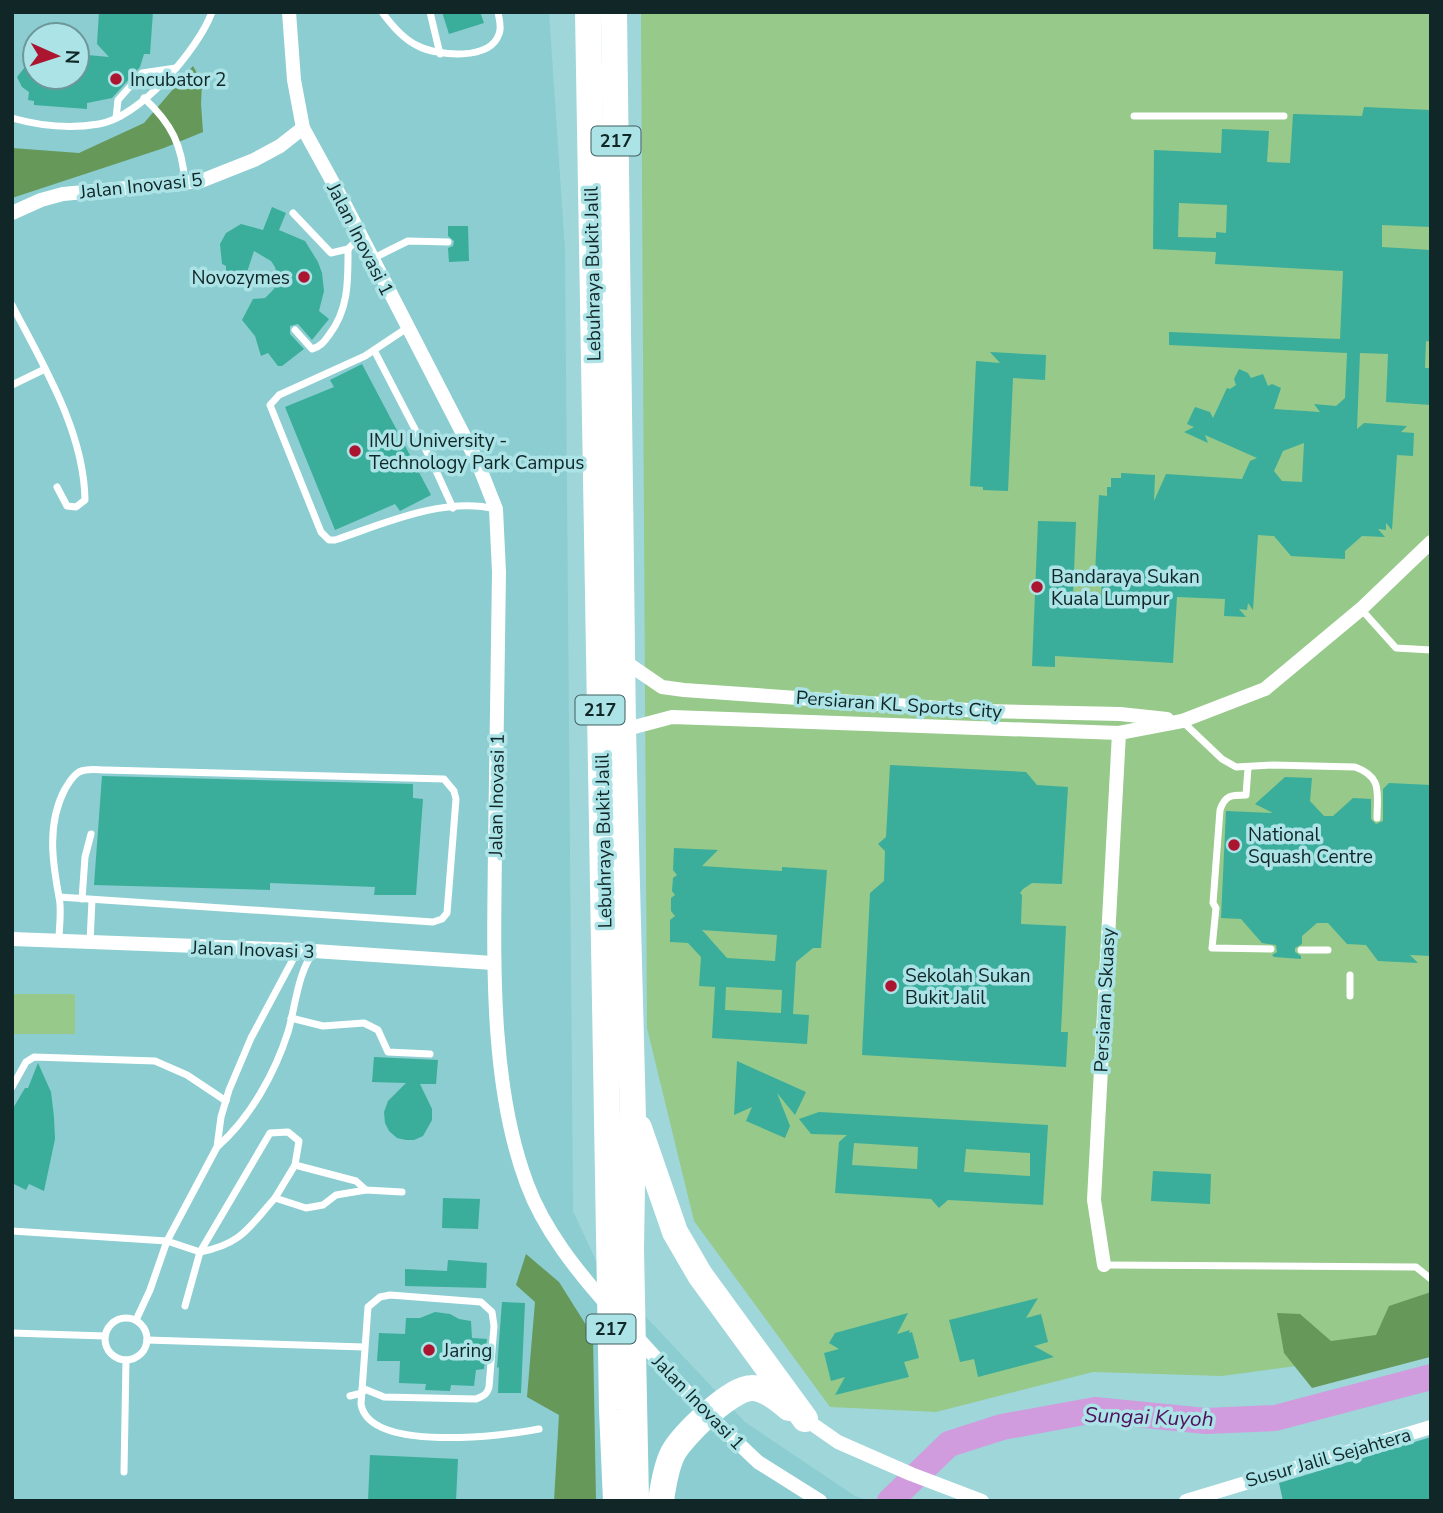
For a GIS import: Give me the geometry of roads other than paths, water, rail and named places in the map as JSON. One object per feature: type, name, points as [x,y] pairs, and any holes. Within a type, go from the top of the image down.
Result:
[{"type":"highway","name":"Lebuhraya Bukit Jalil","points":[[587,12],[620,1248],[622,1410],[616,1501]]},
{"type":"highway","name":"Lebuhraya Bukit Jalil","points":[[614,12],[623,730],[633,1118],[620,1248]]},
{"type":"highway","points":[[633,1118],[681,1242],[700,1275],[805,1419]]},
{"type":"highway","points":[[661,1501],[672,1455],[685,1436],[739,1391],[753,1388],[770,1394],[805,1419]]},
{"type":"highway","name":"Lebuhraya Bukit Jalil","points":[[622,1410],[636,1501]]},
{"type":"street","name":"Jalan Inovasi 1","points":[[289,12],[294,80],[303,128],[477,461],[496,509],[499,572],[494,963],[507,1114],[527,1185],[554,1237],[590,1285],[702,1409],[758,1462],[820,1501]]},
{"type":"street","name":"Jalan Inovasi 5","points":[[12,213],[63,194],[201,181],[254,160],[280,146],[303,128]]},
{"type":"street","name":"Persiaran KL Sports City","points":[[623,730],[672,717],[1119,733],[1182,721],[1265,689],[1361,609],[1431,542]]},
{"type":"street","name":"Persiaran KL Sports City","points":[[624,660],[662,687],[982,711],[1120,714],[1182,721]]},
{"type":"street","name":"Persiaran Skuasy","points":[[1104,1265],[1094,1200],[1119,733]]},
{"type":"street","name":"Jalan Inovasi 3","points":[[12,939],[299,950],[494,963]]},
{"type":"street","points":[[805,1419],[838,1442],[982,1501]]},
{"type":"street","name":"Susur Jalil Sejahtera","points":[[1186,1501],[1431,1427]]},
{"type":"lane","points":[[12,118],[57,126],[100,124],[116,118],[136,106],[176,68],[200,37],[212,12]]},
{"type":"lane","points":[[382,12],[412,43],[450,55],[473,52],[495,41],[500,31],[498,12]]},
{"type":"lane","points":[[430,12],[440,54]]},
{"type":"lane","points":[[116,118],[118,100],[142,73],[176,68]]},
{"type":"lane","points":[[144,98],[164,119],[180,146],[185,183]]},
{"type":"lane","points":[[1134,116],[1284,116]]},
{"type":"lane","points":[[293,213],[331,253],[348,249],[360,237]]},
{"type":"lane","points":[[372,259],[408,241],[448,242]]},
{"type":"lane","points":[[295,330],[312,349],[319,346],[335,326],[346,299],[348,249]]},
{"type":"lane","points":[[12,304],[45,369],[79,452],[85,482],[85,500],[76,507],[67,506],[57,487]]},
{"type":"lane","points":[[407,328],[334,372],[279,395],[270,405],[321,532],[329,540],[335,540],[433,509],[480,505],[496,509]]},
{"type":"lane","points":[[374,350],[432,461],[453,508]]},
{"type":"lane","points":[[12,386],[45,369]]},
{"type":"lane","points":[[1361,609],[1396,648],[1431,650]]},
{"type":"lane","points":[[853,723],[854,702]]},
{"type":"lane","points":[[1119,733],[1120,714]]},
{"type":"lane","points":[[1182,721],[1222,759],[1236,767],[1355,767],[1367,772],[1377,784],[1377,818]]},
{"type":"lane","points":[[1248,768],[1246,796],[1230,795],[1224,799],[1220,810],[1212,948],[1271,949]]},
{"type":"lane","points":[[59,941],[60,897],[52,857],[54,819],[58,801],[78,773],[86,770],[444,779],[454,790],[456,799],[447,914],[433,922],[60,897]]},
{"type":"lane","points":[[82,899],[85,857],[91,834]]},
{"type":"lane","points":[[90,943],[92,900]]},
{"type":"lane","points":[[136,1320],[167,1241],[217,1147],[226,1101],[263,1014],[299,950]]},
{"type":"lane","points":[[1301,950],[1328,950]]},
{"type":"lane","points":[[217,1147],[234,1132],[261,1089],[281,1049],[302,976],[315,951]]},
{"type":"lane","points":[[1350,975],[1350,996]]},
{"type":"lane","points":[[291,1018],[323,1026],[364,1023],[378,1030],[388,1052],[430,1054]]},
{"type":"lane","points":[[12,1087],[26,1062],[34,1057],[155,1060],[187,1076],[226,1101]]},
{"type":"lane","points":[[12,1231],[167,1241],[200,1252],[214,1249],[246,1233],[275,1198],[295,1165],[299,1141],[288,1132],[270,1133],[200,1252],[185,1306]]},
{"type":"lane","points":[[295,1165],[356,1181],[366,1190]]},
{"type":"lane","points":[[275,1198],[306,1208],[323,1205],[336,1195],[366,1190],[402,1192]]},
{"type":"lane","points":[[1104,1265],[1416,1266],[1431,1279]]},
{"type":"lane","points":[[350,1395],[362,1391],[384,1397],[476,1399],[487,1393],[492,1312],[481,1302],[472,1300],[390,1295],[372,1301],[368,1307],[364,1347],[362,1391],[362,1410],[366,1417],[391,1431],[451,1437],[497,1436],[539,1429]]},
{"type":"lane","points":[[129,1318],[145,1328],[147,1340],[140,1354],[126,1360],[112,1354],[106,1346],[105,1336],[116,1320],[129,1318]]},
{"type":"lane","points":[[12,1333],[105,1336]]},
{"type":"lane","points":[[147,1340],[364,1347]]},
{"type":"lane","points":[[124,1472],[126,1360]]},
{"type":"waterway","name":"Sungai Kuyoh","points":[[890,1501],[949,1444],[1002,1427],[1095,1410],[1206,1421],[1275,1418],[1431,1377]]},
{"type":"place","name":"Incubator 2","points":[[116,79]]},
{"type":"place","name":"Novozymes","points":[[304,277]]},
{"type":"place","name":"IMU University - Technology Park Campus","points":[[355,451]]},
{"type":"place","name":"Bandaraya Sukan Kuala Lumpur","points":[[1037,587]]},
{"type":"place","name":"National Squash Centre","points":[[1234,845]]},
{"type":"place","name":"Sekolah Sukan Bukit Jalil","points":[[891,986]]},
{"type":"place","name":"Jaring","points":[[429,1350]]}]
